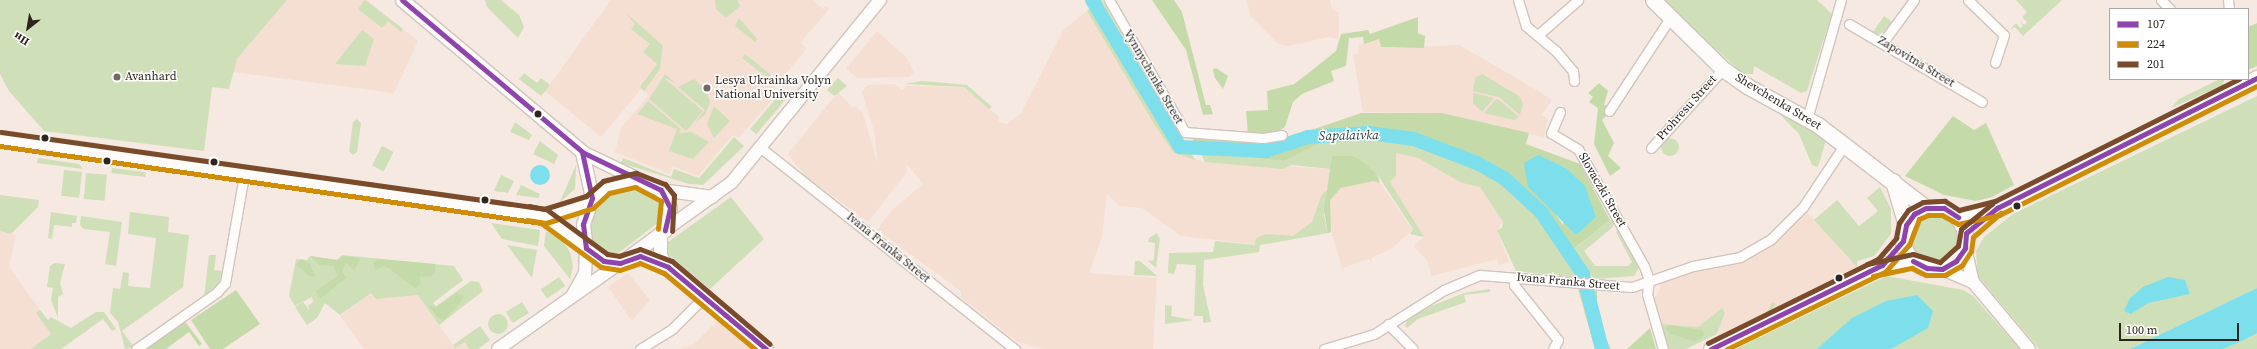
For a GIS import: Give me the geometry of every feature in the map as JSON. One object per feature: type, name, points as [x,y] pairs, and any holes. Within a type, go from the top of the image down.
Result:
[{"type":"main road","points":[[402,0],[582,152],[635,180],[661,190],[670,208],[663,232],[660,256],[668,267],[766,349]]},
{"type":"main road","name":"Shevchenka Street","points":[[1652,0],[1723,69],[1807,119],[1845,144],[1926,208]]},
{"type":"main road","points":[[1966,233],[1998,208],[2238,83],[2257,78]]},
{"type":"main road","points":[[582,152],[591,200],[583,224],[586,248],[604,261],[620,263],[640,256],[668,267]]},
{"type":"main road","points":[[591,200],[606,187],[635,180]]},
{"type":"main road","points":[[1882,265],[1903,241],[1906,224],[1893,181]]},
{"type":"main road","points":[[1711,349],[1882,265],[1913,261],[1927,268],[1942,269],[1956,261],[1965,248],[1966,233],[1958,218],[1944,208],[1926,208],[1914,214],[1906,224]]},
{"type":"main road","points":[[1958,218],[1998,208]]},
{"type":"main road","points":[[620,263],[663,232]]},
{"type":"main road","points":[[1903,241],[1913,261]]},
{"type":"street","points":[[663,232],[732,182],[880,0]]},
{"type":"street","name":"Vynnychenka Street","points":[[1109,0],[1185,132],[1263,138],[1282,135]]},
{"type":"street","points":[[1518,0],[1526,26],[1539,34],[1573,71],[1574,81]]},
{"type":"street","points":[[1539,34],[1578,0]]},
{"type":"street","points":[[1807,119],[1841,0]]},
{"type":"street","points":[[1883,42],[1914,0]]},
{"type":"street","points":[[1968,0],[2004,35],[1995,63]]},
{"type":"street","points":[[2161,0],[2169,8]]},
{"type":"street","points":[[1609,111],[1670,18]]},
{"type":"street","name":"Zapovitna Street","points":[[1849,24],[1883,42],[1982,102]]},
{"type":"street","name":"Prohresu Street","points":[[1651,148],[1723,69]]},
{"type":"street","name":"Slovaczki Street","points":[[1560,112],[1551,133],[1578,149],[1649,280]]},
{"type":"street","points":[[0,139],[244,175],[544,216],[591,200]]},
{"type":"street","name":"Ivana Franka Street","points":[[1324,349],[1374,334],[1388,324],[1465,279],[1480,275],[1578,285],[1632,287],[1649,280],[1758,250],[1803,207],[1845,144]]},
{"type":"street","name":"Ivana Franka Street","points":[[761,148],[1015,349]]},
{"type":"street","points":[[136,349],[218,292],[225,283],[244,175]]},
{"type":"street","points":[[661,190],[713,197]]},
{"type":"street","points":[[544,216],[586,248],[584,273],[572,296]]},
{"type":"street","points":[[1965,248],[1973,282],[2029,349]]},
{"type":"street","points":[[498,349],[620,263]]},
{"type":"street","points":[[1942,269],[1973,282]]},
{"type":"street","points":[[1515,278],[1514,285],[1558,340],[1553,349]]},
{"type":"street","points":[[1649,280],[1647,294],[1663,349]]},
{"type":"street","points":[[640,349],[673,328],[704,297]]},
{"type":"street","points":[[1388,324],[1413,349]]},
{"type":"shaded area","points":[[287,0],[367,0],[418,41],[394,93],[233,72],[237,59]]},
{"type":"shaded area","name":"Lesya Ukrainka Volyn National University","points":[[611,0],[812,0],[823,9],[826,6],[829,9],[801,42],[806,47],[805,51],[771,91],[776,96],[738,138],[733,135],[698,176],[673,166],[670,174],[615,152],[621,128],[649,95],[641,89],[601,137],[545,91]]},
{"type":"shaded area","points":[[1247,0],[1330,0],[1332,9],[1339,13],[1339,39],[1329,37],[1289,46],[1278,44],[1250,15]]},
{"type":"shaded area","points":[[1087,11],[1174,153],[1205,162],[1331,169],[1324,216],[1328,233],[1260,245],[1181,236],[1142,208],[1120,206],[1107,194],[1102,237],[1089,273],[1157,278],[1153,349],[1044,349],[1016,341],[961,297],[961,291],[877,230],[892,210],[923,184],[906,163],[907,172],[868,222],[805,176],[788,154],[838,92],[853,108],[855,106],[863,113],[878,165],[874,131],[862,92],[868,85],[894,84],[902,90],[906,86],[964,87],[999,117],[999,122],[1007,124],[1021,113],[1064,29]]},
{"type":"shaded area","points":[[877,31],[906,57],[914,72],[909,77],[858,78],[846,69]]},
{"type":"shaded area","points":[[1379,39],[1391,48],[1459,45],[1532,87],[1552,100],[1542,115],[1548,119],[1544,137],[1442,113],[1363,112],[1353,55],[1359,53],[1358,45]]},
{"type":"shaded area","points":[[1396,153],[1418,158],[1462,183],[1480,187],[1503,222],[1497,230],[1509,262],[1499,265],[1497,259],[1431,276],[1428,262],[1414,246],[1424,237],[1390,182],[1396,176]]},
{"type":"shaded area","points":[[1373,181],[1380,183],[1413,230],[1391,249],[1371,258],[1372,262],[1368,259],[1342,268],[1329,223],[1330,200],[1341,188]]},
{"type":"shaded area","points":[[1805,210],[1857,267],[1717,337],[1725,313],[1722,308],[1698,327],[1661,324],[1653,301],[1660,289],[1660,281],[1741,261],[1760,252]]},
{"type":"shaded area","points":[[0,231],[16,235],[9,267],[40,310],[36,313],[51,334],[31,349],[0,349]]},
{"type":"shaded area","points":[[628,273],[650,300],[632,321],[608,287]]},
{"type":"shaded area","points":[[371,293],[376,299],[418,295],[455,348],[465,342],[470,349],[364,349],[340,316]]},
{"type":"shaded area","points":[[718,320],[751,349],[680,349],[694,344]]},
{"type":"green space","name":"Avanhard","points":[[0,0],[287,0],[237,59],[229,89],[212,87],[204,151],[44,131],[9,91],[0,74]]},
{"type":"green space","points":[[365,0],[403,29],[401,32],[388,21],[382,28],[358,9]]},
{"type":"green space","points":[[485,0],[501,0],[519,15],[524,27],[518,38],[487,7]]},
{"type":"green space","points":[[715,0],[737,0],[740,6],[726,18],[716,9]]},
{"type":"green space","points":[[1086,0],[1102,0],[1195,160],[1174,153],[1156,127],[1087,11],[1091,8]]},
{"type":"green space","points":[[1152,0],[1174,0],[1182,12],[1206,105],[1210,105],[1213,114],[1203,115],[1186,50]]},
{"type":"green space","points":[[1662,0],[1817,0],[1832,14],[1807,91],[1801,93],[1754,66],[1753,74],[1743,74]]},
{"type":"green space","points":[[2016,0],[2062,0],[2023,36],[2015,27],[2010,30],[2016,23],[2020,28],[2023,26],[2019,20],[2024,25],[2027,22],[2022,17],[2027,12]]},
{"type":"green space","points":[[625,12],[663,46],[660,69],[644,91],[640,87],[657,64],[643,52],[650,44],[631,29],[635,24]]},
{"type":"green space","points":[[1884,16],[1894,23],[1879,35],[1873,32]]},
{"type":"green space","points":[[1418,17],[1418,33],[1425,36],[1424,48],[1381,47],[1379,39],[1364,44],[1363,37],[1349,38],[1346,66],[1331,71],[1334,81],[1302,94],[1293,102],[1285,127],[1275,134],[1248,134],[1246,111],[1268,110],[1267,91],[1294,84],[1306,75],[1336,51],[1341,34],[1368,30],[1370,34]]},
{"type":"green space","points":[[739,18],[757,39],[755,42],[735,26]]},
{"type":"green space","points":[[2257,23],[2257,66],[2249,70],[2249,27]]},
{"type":"green space","points":[[362,30],[374,39],[365,66],[335,64]]},
{"type":"green space","points":[[745,54],[771,75],[768,78],[742,58]]},
{"type":"green space","points":[[1216,68],[1228,76],[1223,89],[1215,78],[1213,69]]},
{"type":"green space","points":[[524,73],[537,83],[541,78],[550,85],[541,96],[519,79]]},
{"type":"green space","points":[[665,74],[676,84],[666,78],[665,79],[703,111],[686,131],[649,99]]},
{"type":"green space","points":[[1482,74],[1519,96],[1523,103],[1520,115],[1499,97],[1473,91],[1475,78]]},
{"type":"green space","points":[[838,78],[847,86],[834,96],[827,90]]},
{"type":"green space","points":[[694,79],[706,90],[710,102],[705,115],[695,122],[705,110],[678,87]]},
{"type":"green space","points":[[2218,80],[2224,80],[2223,85],[2171,108],[2179,99]]},
{"type":"green space","points":[[922,81],[967,85],[992,107],[989,109],[964,87],[905,84]]},
{"type":"green space","points":[[1599,83],[1608,91],[1604,105],[1608,106],[1606,116],[1602,120],[1614,143],[1608,156],[1621,168],[1610,176],[1594,144],[1598,108],[1589,102],[1593,97],[1588,93]]},
{"type":"green space","points":[[783,90],[789,95],[756,134],[750,129]]},
{"type":"green space","points":[[1473,93],[1494,98],[1482,112],[1473,103]]},
{"type":"green space","points":[[2257,96],[2257,288],[2130,349],[2039,349],[1978,276],[1976,251],[1984,237],[2013,214]]},
{"type":"green space","points":[[1496,99],[1498,99],[1519,117],[1514,120],[1484,113]]},
{"type":"green space","points":[[648,101],[681,129],[679,133],[691,132],[709,142],[693,159],[669,151],[677,129],[637,114]]},
{"type":"green space","points":[[714,106],[730,121],[714,138],[707,124]]},
{"type":"green space","points":[[1774,108],[1816,130],[1826,140],[1818,167],[1812,165],[1799,134]]},
{"type":"green space","points":[[1361,113],[1442,113],[1529,133],[1526,144],[1580,164],[1610,220],[1565,256],[1537,215],[1503,182],[1474,166],[1413,143],[1333,137],[1284,161],[1200,152],[1192,138],[1282,140]],"holes":[[[1554,163],[1566,168],[1563,225],[1549,205]]]},
{"type":"green space","points":[[1953,116],[1974,130],[1986,123],[2014,185],[1992,197],[1976,201],[1944,195],[1905,176]]},
{"type":"green space","points":[[357,119],[361,123],[357,152],[353,155],[349,151],[353,122]]},
{"type":"green space","points":[[515,122],[532,135],[529,140],[510,132]]},
{"type":"green space","points":[[734,137],[744,146],[703,185],[689,184],[621,163],[623,158],[671,177],[674,169],[699,178]]},
{"type":"green space","points":[[1333,137],[1413,143],[1475,166],[1503,182],[1537,215],[1579,278],[1516,271],[1497,230],[1502,228],[1503,222],[1480,187],[1462,183],[1418,158],[1396,153],[1396,176],[1390,182],[1424,237],[1410,234],[1413,229],[1377,174],[1363,161],[1332,156],[1331,169],[1292,165],[1282,169],[1205,162],[1200,152],[1284,161]]},
{"type":"green space","points":[[1666,138],[1674,138],[1679,143],[1677,154],[1674,156],[1666,156],[1661,151],[1661,143]]},
{"type":"green space","points":[[540,141],[558,155],[554,164],[533,154]]},
{"type":"green space","points":[[382,146],[394,152],[384,172],[372,166]]},
{"type":"green space","points":[[1332,156],[1352,156],[1363,161],[1377,174],[1380,183],[1373,181],[1341,188],[1330,200],[1331,232],[1328,233],[1324,210]]},
{"type":"green space","points":[[38,158],[79,164],[83,169],[37,163]]},
{"type":"green space","points":[[576,165],[575,189],[560,202]]},
{"type":"green space","points":[[112,168],[146,172],[145,177],[111,173]]},
{"type":"green space","points":[[64,170],[82,172],[79,198],[61,196]]},
{"type":"green space","points":[[86,173],[107,175],[105,201],[84,199]]},
{"type":"green space","points":[[501,175],[514,181],[508,193],[494,191]]},
{"type":"green space","points":[[521,185],[540,194],[538,198],[516,195]]},
{"type":"green space","points":[[635,185],[654,190],[664,201],[663,219],[617,254],[603,252],[593,243],[590,234],[594,211],[612,192]]},
{"type":"green space","points":[[1880,187],[1891,209],[1891,234],[1874,256],[1857,261],[1857,267],[1814,220],[1837,200],[1859,226],[1878,211],[1867,198]]},
{"type":"green space","points":[[1329,189],[1324,216],[1328,233],[1260,245],[1259,252],[1204,260],[1203,285],[1211,322],[1203,323],[1203,316],[1194,316],[1196,265],[1177,264],[1174,274],[1168,273],[1169,253],[1213,252],[1215,241],[1255,245],[1256,238],[1266,234],[1293,236],[1312,222],[1322,194]]},
{"type":"green space","points":[[0,195],[39,200],[38,207],[11,234],[0,231]]},
{"type":"green space","points":[[731,197],[764,239],[710,289],[668,254],[668,242]]},
{"type":"green space","points":[[51,212],[77,216],[76,223],[72,223],[72,227],[54,225],[52,239],[48,238]]},
{"type":"green space","points":[[130,212],[169,217],[168,232],[189,235],[183,287],[122,331],[134,347],[125,349],[118,322],[110,313],[113,288],[120,289],[123,272],[129,273],[128,286],[150,288],[156,238],[128,234]]},
{"type":"green space","points":[[1934,214],[1943,216],[1951,221],[1956,229],[1958,238],[1956,247],[1951,255],[1943,260],[1934,262],[1925,260],[1917,255],[1912,247],[1910,238],[1912,229],[1917,221],[1925,216]]},
{"type":"green space","points":[[81,216],[122,222],[116,266],[105,264],[110,232],[84,229],[80,225]]},
{"type":"green space","points":[[1610,220],[1614,220],[1613,227],[1584,251],[1595,266],[1628,266],[1632,262],[1616,232],[1618,229],[1639,268],[1634,276],[1594,279],[1573,250]]},
{"type":"green space","points":[[491,223],[540,230],[538,246],[502,239]]},
{"type":"green space","points":[[546,231],[562,240],[570,252],[573,266],[570,279],[544,246]]},
{"type":"green space","points":[[1157,233],[1160,239],[1156,268],[1148,261],[1154,260],[1155,243],[1148,242],[1149,238]]},
{"type":"green space","points":[[507,245],[537,250],[532,278]]},
{"type":"green space","points":[[209,255],[216,255],[214,270],[224,271],[218,284],[204,296]]},
{"type":"green space","points":[[342,255],[454,266],[463,280],[433,303],[436,306],[471,281],[479,282],[483,291],[439,325],[418,295],[376,299],[371,293],[340,315],[325,303],[317,318],[307,325],[295,307],[303,302],[310,311],[308,306],[313,302],[312,297],[295,306],[289,296],[296,259],[307,260],[310,256],[337,260]]},
{"type":"green space","points":[[310,256],[337,260],[344,256],[359,258],[360,261],[354,270],[346,263],[342,271],[346,278],[320,299],[316,291],[338,276],[333,266],[319,265]]},
{"type":"green space","points":[[302,259],[310,264],[316,277],[309,276],[296,264]]},
{"type":"green space","points":[[378,259],[435,264],[436,269],[432,276],[420,277],[421,283],[416,289],[390,269],[383,266],[376,270],[373,263]]},
{"type":"green space","points":[[1135,261],[1140,261],[1157,276],[1134,275]]},
{"type":"green space","points":[[54,263],[65,264],[60,283],[63,294],[58,297],[58,318],[51,300],[53,288],[47,287],[50,266]]},
{"type":"green space","points":[[1887,276],[1963,290],[1973,296],[2020,349],[1736,349]]},
{"type":"green space","points":[[559,277],[565,286],[547,298],[541,289]]},
{"type":"green space","points":[[1490,289],[1490,292],[1464,295],[1466,302],[1418,319],[1407,328],[1405,325],[1408,319],[1429,307],[1464,293]]},
{"type":"green space","points":[[1578,289],[1597,291],[1597,320],[1611,349],[1595,349]]},
{"type":"green space","points":[[236,290],[260,324],[223,349],[210,349],[191,320]]},
{"type":"green space","points":[[457,293],[464,296],[461,302],[444,320],[438,318],[428,305],[436,308]]},
{"type":"green space","points":[[522,302],[529,313],[513,323],[506,312]]},
{"type":"green space","points":[[1772,302],[1776,304],[1754,347],[1750,345]]},
{"type":"green space","points":[[1165,305],[1172,306],[1171,316],[1194,320],[1165,324]]},
{"type":"green space","points":[[1722,308],[1725,313],[1717,334],[1686,349],[1669,349],[1661,324],[1698,327]]},
{"type":"green space","points":[[40,310],[48,320],[51,317],[71,328],[96,312],[104,312],[116,329],[112,331],[103,319],[61,349],[31,349],[51,334],[36,313]]},
{"type":"green space","points":[[494,314],[502,314],[508,320],[508,328],[502,334],[494,334],[488,328],[488,320]]},
{"type":"green space","points":[[2257,316],[2257,349],[2223,349],[2242,341]]},
{"type":"green space","points":[[184,320],[202,344],[199,346],[189,332],[166,349],[144,349]]},
{"type":"green space","points":[[1669,325],[1702,330],[1704,334],[1701,339],[1694,341],[1670,334],[1666,328]]},
{"type":"green space","points":[[480,326],[490,340],[478,349],[469,349],[465,342],[455,348],[453,345]]},
{"type":"green space","points":[[1650,328],[1656,349],[1627,349]]},
{"type":"water","points":[[1538,155],[1566,168],[1585,186],[1596,217],[1576,235],[1528,187],[1524,163]]},
{"type":"water","points":[[540,165],[547,168],[550,175],[547,182],[540,185],[533,182],[530,175],[533,168]]},
{"type":"water","points":[[2168,277],[2185,280],[2190,294],[2148,303],[2131,314],[2124,311],[2130,298],[2143,287]]},
{"type":"water","points":[[2257,288],[2257,333],[2242,341],[2223,349],[2130,349]]},
{"type":"water","points":[[1917,295],[1933,311],[1928,328],[1891,349],[1817,349],[1852,318],[1886,301]]},
{"type":"waterway","name":"Sapalaivka","points":[[1092,0],[1180,147],[1266,151],[1308,137],[1369,133],[1414,139],[1477,163],[1504,178],[1541,212],[1583,274],[1602,349]]},
{"type":"transit line","name":"107","points":[[402,0],[584,153],[661,190],[670,208],[665,230]]},
{"type":"transit line","name":"107","points":[[1966,233],[1997,208],[2257,78]]},
{"type":"transit line","name":"201","points":[[1708,343],[1878,259],[1896,238],[1899,223],[1908,210],[1923,202],[1945,201],[1959,210],[1995,201],[2237,80]]},
{"type":"transit line","name":"224","points":[[1727,349],[1886,271],[1909,245],[1919,219],[1928,215],[1942,215],[1958,224],[1999,215],[2257,86]]},
{"type":"transit line","name":"201","points":[[1,132],[546,209],[607,254],[619,256],[640,249],[672,261],[770,344]]},
{"type":"transit line","name":"224","points":[[0,146],[541,223],[601,267],[620,270],[640,263],[664,273],[755,349]]},
{"type":"transit line","name":"107","points":[[582,152],[592,198],[583,224],[586,248],[604,261],[620,263],[640,256],[668,267],[766,349]]},
{"type":"transit line","name":"201","points":[[529,206],[544,209],[586,196],[603,181],[636,173],[665,184],[674,195],[672,231]]},
{"type":"transit line","name":"224","points":[[527,220],[546,223],[593,208],[609,193],[635,187],[661,201],[658,229]]},
{"type":"transit line","name":"201","points":[[1867,264],[1913,254],[1940,262],[1958,246],[1961,229],[1993,203]]},
{"type":"transit line","name":"107","points":[[1903,241],[1906,225],[1914,214],[1926,208],[1944,208],[1958,217]]},
{"type":"transit line","name":"224","points":[[1873,276],[1912,268],[1926,275],[1945,275],[1962,265],[1971,251],[1973,237],[2001,213]]},
{"type":"transit line","name":"107","points":[[1913,261],[1927,268],[1942,269],[1956,261],[1965,248],[1966,233]]},
{"type":"transit line","name":"107","points":[[1711,349],[1882,265],[1903,241]]},
{"type":"place","name":"Avanhard","points":[[117,77]]},
{"type":"place","name":"Lesya Ukrainka Volyn National University","points":[[707,88]]}]
